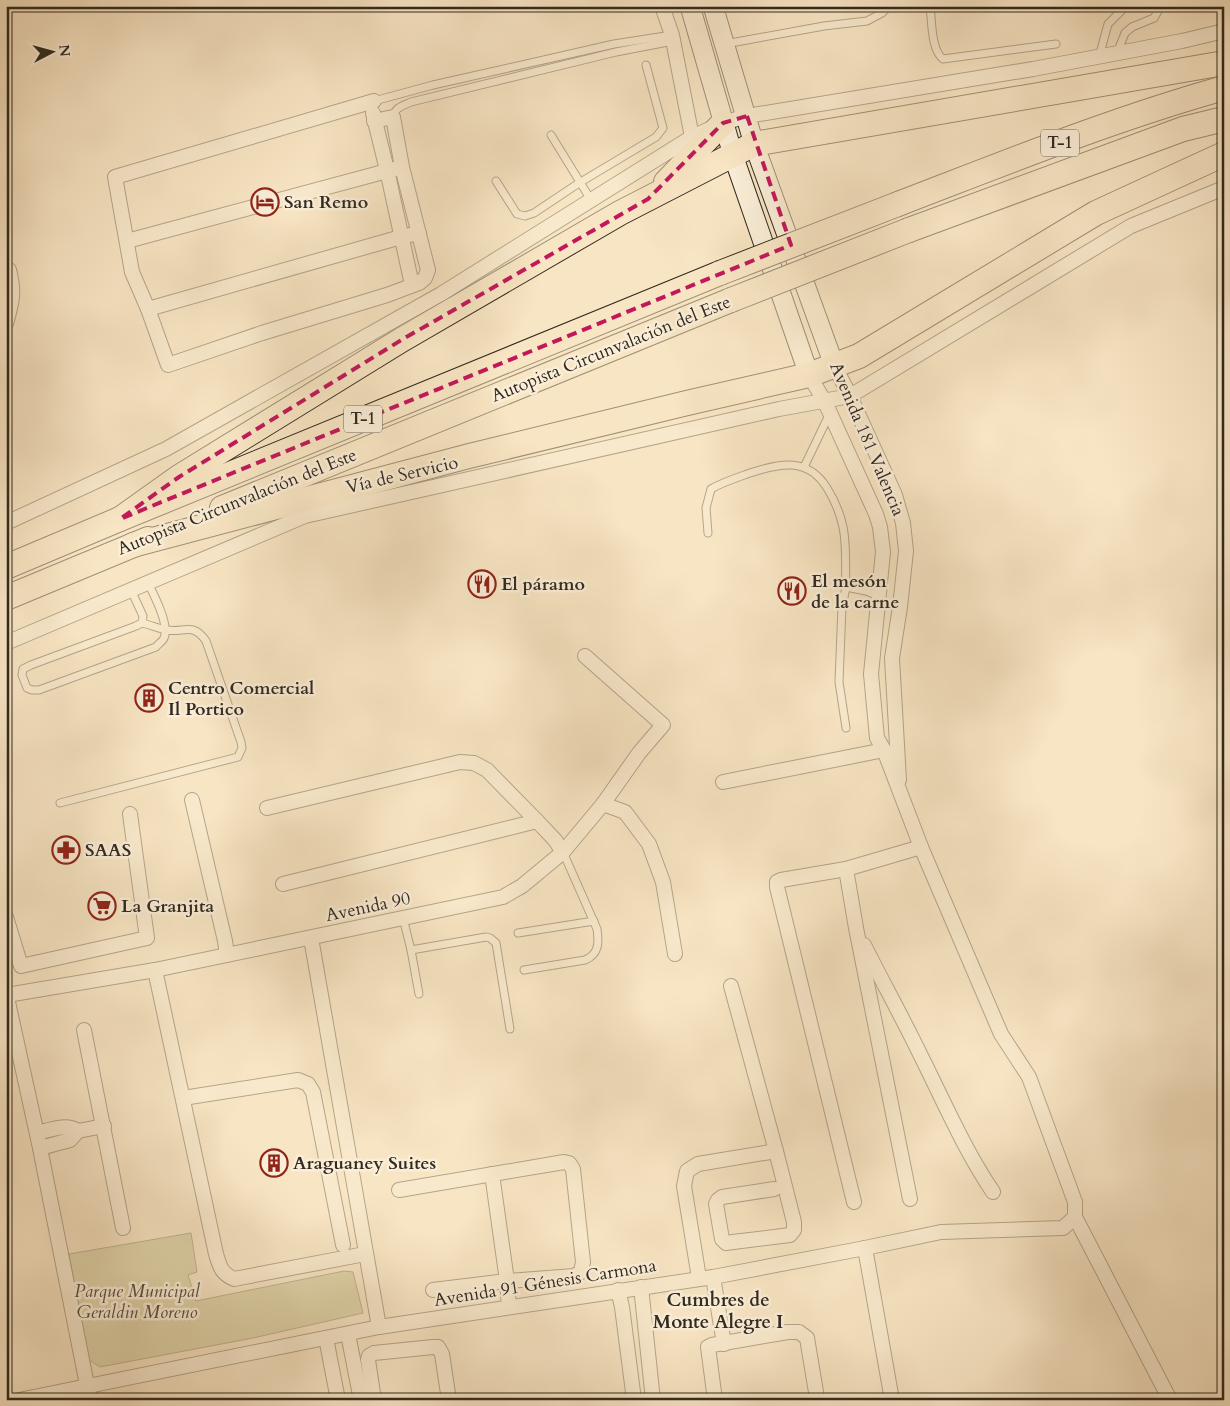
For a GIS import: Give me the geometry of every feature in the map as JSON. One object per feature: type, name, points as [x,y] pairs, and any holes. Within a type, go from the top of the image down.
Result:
[{"type":"highway","points":[[120,519],[179,476],[404,339],[620,213],[754,144],[1224,63]]},
{"type":"highway","name":"Autopista Circunvalación del Este","points":[[6,567],[720,272],[1029,154],[1156,108],[1224,88]]},
{"type":"highway","name":"Autopista Circunvalación del Este","points":[[6,598],[730,300],[909,230],[1183,129],[1224,119]]},
{"type":"highway","points":[[648,199],[681,168],[723,123]]},
{"type":"highway","points":[[133,545],[469,456],[809,375],[859,356],[1096,213],[1224,154]]},
{"type":"street","points":[[662,6],[672,38],[692,137]]},
{"type":"street","name":"Avenida 181 Valencia","points":[[690,6],[732,156],[809,375],[828,407],[880,527],[883,552],[871,674],[877,738],[884,750],[899,788]]},
{"type":"street","name":"Avenida 181 Valencia","points":[[713,6],[754,144],[834,365],[895,495],[903,523],[906,551],[892,658],[899,788]]},
{"type":"street","points":[[6,523],[174,445],[441,294],[692,137],[723,123],[747,116],[1117,53],[1224,31]]},
{"type":"street","points":[[374,121],[393,118],[402,167],[428,270],[425,278],[419,283],[168,365],[132,272],[115,177],[374,101],[374,121],[387,170],[412,285]]},
{"type":"street","points":[[127,241],[402,167]]},
{"type":"street","name":"Vía de Servicio","points":[[6,643],[305,516],[779,410],[828,407],[850,396],[1131,226],[1224,188]]},
{"type":"street","points":[[148,310],[418,233]]},
{"type":"street","points":[[6,269],[9,270],[13,284],[13,294],[6,324]]},
{"type":"street","points":[[880,527],[903,523]]},
{"type":"street","name":"Avenida 90","points":[[7,994],[155,970],[311,938],[503,897],[522,886],[563,852],[603,804],[639,753],[663,725],[584,656]]},
{"type":"street","points":[[723,782],[884,750]]},
{"type":"street","points":[[267,808],[460,762],[474,763],[487,770],[538,820],[563,852]]},
{"type":"street","points":[[899,788],[921,847],[1001,1034],[1029,1077],[1076,1202],[1075,1218],[1170,1400]]},
{"type":"street","points":[[192,800],[227,955]]},
{"type":"street","points":[[603,804],[625,812],[649,844],[663,882],[675,954]]},
{"type":"street","points":[[6,917],[12,955],[21,966],[147,938],[130,814]]},
{"type":"street","points":[[283,884],[538,820]]},
{"type":"street","points":[[854,1202],[777,882],[846,869],[921,847]]},
{"type":"street","points":[[846,869],[910,1199]]},
{"type":"street","points":[[856,928],[956,1126],[981,1174],[993,1192]]},
{"type":"street","points":[[311,938],[379,1327]]},
{"type":"street","points":[[155,970],[220,1269],[226,1276],[234,1279],[365,1254]]},
{"type":"street","points":[[724,1344],[684,1186],[687,1171],[698,1164],[776,1151],[731,986]]},
{"type":"street","points":[[7,994],[37,1132],[89,1393]]},
{"type":"street","points":[[84,1030],[123,1228]]},
{"type":"street","points":[[182,1098],[298,1080],[308,1084],[313,1092],[343,1245]]},
{"type":"street","points":[[40,1148],[70,1140],[78,1132],[104,1126]]},
{"type":"street","points":[[37,1132],[66,1127],[72,1127],[78,1132]]},
{"type":"street","points":[[774,1190],[722,1197],[718,1200],[716,1204],[722,1239],[726,1243],[790,1235],[794,1230],[794,1222],[776,1151]]},
{"type":"street","points":[[399,1190],[564,1162],[569,1163],[573,1169],[583,1262],[581,1272],[574,1276],[507,1281],[434,1290]]},
{"type":"street","points":[[492,1174],[510,1307]]},
{"type":"street","name":"Avenida 91 Génesis Carmona","points":[[19,1400],[89,1393],[379,1327],[706,1277],[941,1232],[1063,1228],[1075,1218]]},
{"type":"street","points":[[865,1248],[892,1400]]},
{"type":"street","points":[[641,1287],[653,1400]]},
{"type":"street","points":[[618,1290],[622,1307],[634,1400]]},
{"type":"street","points":[[715,1400],[708,1347],[788,1332],[798,1332],[807,1338],[817,1398]]},
{"type":"street","points":[[348,1334],[361,1400]]},
{"type":"street","points":[[326,1338],[338,1400]]},
{"type":"street","points":[[374,1400],[369,1356],[374,1353],[433,1346],[438,1347],[442,1354],[449,1400]]},
{"type":"lane","points":[[725,44],[824,26],[866,21],[882,13],[889,6]]},
{"type":"lane","points":[[930,6],[935,47],[939,56],[943,59],[1056,44]]},
{"type":"lane","points":[[1099,56],[1108,24],[1126,6]]},
{"type":"lane","points":[[1117,53],[1126,33],[1132,27],[1154,18],[1161,6]]},
{"type":"lane","points":[[374,101],[433,85],[614,44],[672,38]]},
{"type":"lane","points":[[393,118],[394,112],[398,107],[411,102],[672,38]]},
{"type":"lane","points":[[496,181],[517,214],[525,216],[534,213],[579,183],[656,137],[662,128],[646,65]]},
{"type":"lane","points":[[551,135],[590,200]]},
{"type":"lane","points":[[804,467],[828,407]]},
{"type":"lane","points":[[708,533],[706,508],[711,489],[721,483],[781,465],[804,467],[820,477],[833,497],[844,533],[846,588],[842,607],[839,682],[846,728]]},
{"type":"lane","points":[[60,803],[238,757],[242,748],[206,642],[200,632],[190,629],[166,630],[142,623],[31,665],[24,669],[22,675],[27,688],[39,690],[156,647],[164,639],[166,630],[148,583]]},
{"type":"lane","points":[[846,588],[879,596]]},
{"type":"lane","points":[[131,590],[143,616],[142,623]]},
{"type":"lane","points":[[524,970],[585,960],[596,952],[598,942],[597,929],[563,852]]},
{"type":"lane","points":[[403,918],[419,994]]},
{"type":"lane","points":[[518,933],[594,920]]},
{"type":"lane","points":[[411,950],[486,937],[490,938],[496,943],[510,1029]]},
{"type":"highlighted area","points":[[747,116],[791,245],[120,519],[179,477],[403,339],[648,199],[723,123]]},
{"type":"green space","name":"Parque Municipal Geraldin Moreno","points":[[191,1233],[197,1272],[188,1275],[196,1301],[344,1271],[353,1272],[363,1313],[253,1338],[100,1367],[89,1360],[69,1254]]},
{"type":"place","name":"San Remo","points":[[265,202]]},
{"type":"place","name":"El páramo","points":[[482,584]]},
{"type":"place","name":"El mesón de la carne","points":[[792,591]]},
{"type":"place","name":"Centro Comercial Il Portico","points":[[149,698]]},
{"type":"place","name":"SAAS","points":[[66,850]]},
{"type":"place","name":"La Granjita","points":[[102,906]]},
{"type":"place","name":"Araguaney Suites","points":[[274,1163]]},
{"type":"district","name":"Cumbres de Monte Alegre I","points":[[718,1311]]}]
